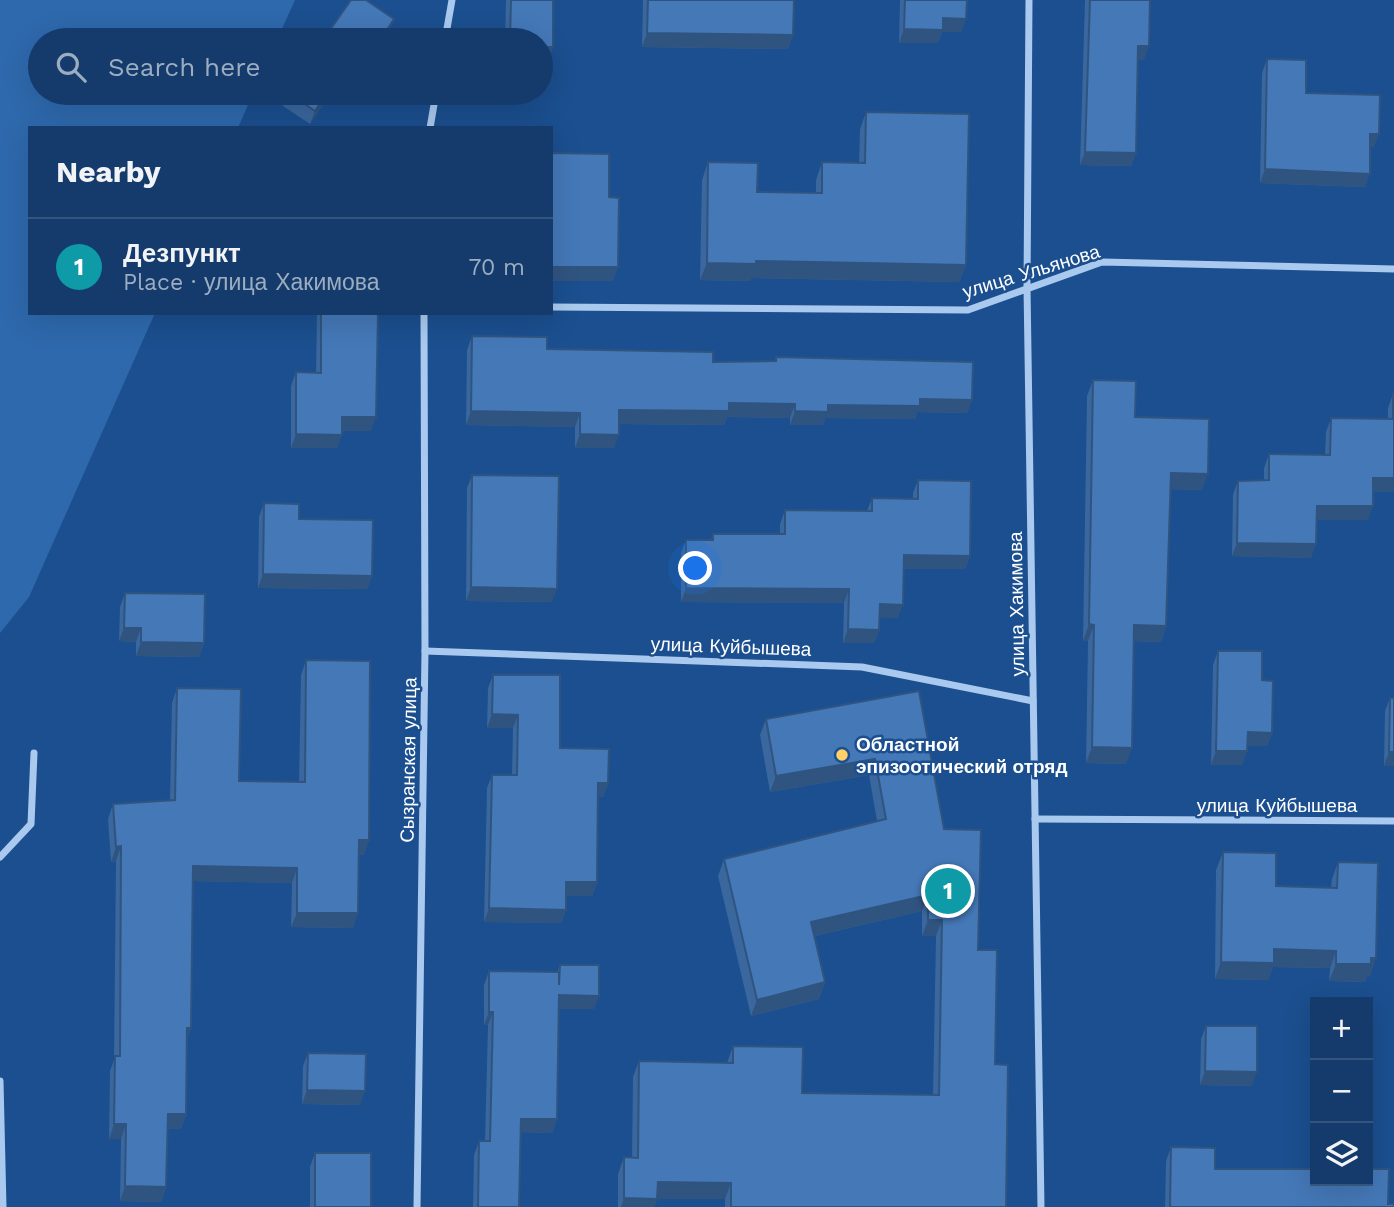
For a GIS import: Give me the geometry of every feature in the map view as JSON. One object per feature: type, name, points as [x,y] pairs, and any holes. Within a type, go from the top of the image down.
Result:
[{"type":"street","points":[[447,28],[452,0]]},
{"type":"street","name":"улица Хакимова","points":[[1029,0],[1027,287],[1041,1207]]},
{"type":"street","points":[[430,126],[434,105]]},
{"type":"street","name":"улица Ульянова","points":[[553,307],[968,310],[1102,262],[1394,269]]},
{"type":"street","name":"Сызранская улица","points":[[417,1207],[425,651],[424,315]]},
{"type":"street","name":"улица Куйбышева","points":[[425,651],[862,667],[1033,701]]},
{"type":"street","points":[[0,858],[31,824],[34,753]]},
{"type":"street","name":"улица Куйбышева","points":[[1035,819],[1394,821]]},
{"type":"street","points":[[0,1081],[4,1207]]},
{"type":"shaded area","points":[[0,0],[295,0],[282,28],[28,28],[28,105],[248,105],[239,126],[28,126],[28,315],[154,315],[29,597],[0,633]]},
{"type":"building","points":[[351,0],[366,0],[394,19],[388,28],[331,28]]},
{"type":"building","points":[[511,0],[553,0],[553,28],[510,28]]},
{"type":"building","points":[[648,0],[794,0],[793,35],[647,33]]},
{"type":"building","points":[[905,0],[967,0],[966,19],[943,18],[943,30],[904,29]]},
{"type":"building","points":[[1090,0],[1150,0],[1149,46],[1138,46],[1136,153],[1085,152]]},
{"type":"building","points":[[1267,59],[1306,60],[1306,93],[1380,95],[1379,134],[1370,134],[1370,174],[1265,169]]},
{"type":"building","points":[[306,105],[319,105],[315,111]]},
{"type":"building","points":[[866,112],[969,114],[966,265],[756,261],[756,264],[707,263],[708,162],[758,163],[757,192],[822,193],[822,162],[865,163]]},
{"type":"building","points":[[553,153],[609,154],[609,197],[619,198],[618,267],[553,267]]},
{"type":"building","points":[[321,315],[378,315],[376,417],[342,417],[342,435],[296,434],[296,372],[321,373]]},
{"type":"building","points":[[472,336],[547,337],[547,349],[713,352],[713,362],[776,361],[776,357],[973,362],[972,400],[920,399],[920,406],[828,405],[828,412],[795,411],[795,404],[729,403],[729,411],[619,410],[619,435],[580,434],[580,413],[471,411]]},
{"type":"building","points":[[1093,380],[1136,381],[1135,417],[1209,419],[1208,474],[1171,473],[1166,626],[1134,625],[1132,748],[1092,747],[1094,625],[1089,624]]},
{"type":"building","points":[[1393,394],[1394,478],[1373,478],[1373,506],[1317,506],[1316,544],[1237,543],[1238,481],[1269,480],[1269,454],[1330,455],[1331,418],[1393,419]]},
{"type":"building","points":[[472,475],[559,476],[557,589],[471,587]]},
{"type":"building","points":[[918,480],[971,481],[970,556],[904,555],[903,605],[880,604],[879,630],[848,629],[849,589],[686,588],[686,540],[713,540],[713,534],[785,534],[785,510],[872,511],[872,498],[918,499]]},
{"type":"building","points":[[264,503],[299,504],[299,519],[373,520],[372,576],[263,574]]},
{"type":"building","points":[[125,593],[205,594],[204,643],[141,642],[141,628],[124,628]]},
{"type":"building","points":[[1218,651],[1262,651],[1262,680],[1273,681],[1272,733],[1248,732],[1247,751],[1216,751]]},
{"type":"building","points":[[306,660],[370,661],[369,840],[359,840],[358,913],[297,913],[297,868],[193,866],[191,1028],[187,1028],[186,1114],[168,1114],[166,1187],[125,1186],[126,1124],[114,1124],[115,1056],[120,1056],[121,846],[116,847],[113,804],[175,800],[177,688],[241,689],[239,781],[305,782]]},
{"type":"building","points":[[493,675],[560,675],[560,748],[609,749],[608,783],[598,783],[597,882],[566,882],[566,910],[489,908],[492,775],[517,775],[518,715],[492,714]]},
{"type":"building","points":[[919,691],[944,829],[981,830],[978,950],[997,950],[995,1064],[1008,1065],[1006,1207],[731,1207],[731,1183],[658,1182],[657,1199],[624,1198],[624,1157],[638,1158],[639,1061],[733,1063],[733,1046],[803,1047],[802,1093],[939,1095],[942,920],[928,920],[928,895],[811,922],[825,982],[757,1000],[724,859],[886,819],[875,759],[776,776],[766,719]]},
{"type":"building","points":[[1390,698],[1394,698],[1394,752],[1389,752]]},
{"type":"building","points":[[1223,852],[1276,853],[1276,886],[1337,888],[1338,862],[1378,863],[1376,958],[1371,958],[1371,964],[1336,964],[1336,951],[1274,949],[1274,963],[1221,962]]},
{"type":"building","points":[[560,965],[599,965],[599,996],[559,995],[557,1119],[521,1119],[519,1207],[478,1207],[479,1141],[490,1141],[493,1012],[489,1012],[489,971],[559,972],[559,985]]},
{"type":"building","points":[[1206,1026],[1257,1026],[1257,1072],[1205,1071]]},
{"type":"building","points":[[308,1053],[366,1054],[365,1091],[307,1090]]},
{"type":"building","points":[[1171,1147],[1215,1148],[1215,1169],[1310,1169],[1310,1186],[1373,1186],[1373,1169],[1389,1169],[1388,1204],[1394,1204],[1394,1207],[1170,1207]]},
{"type":"building","points":[[315,1153],[371,1153],[371,1207],[315,1207]]},
{"type":"place","name":"Областной эпизоотический отряд","points":[[842,755]]},
{"type":"place","name":"Дезпункт","points":[[948,891]]}]
